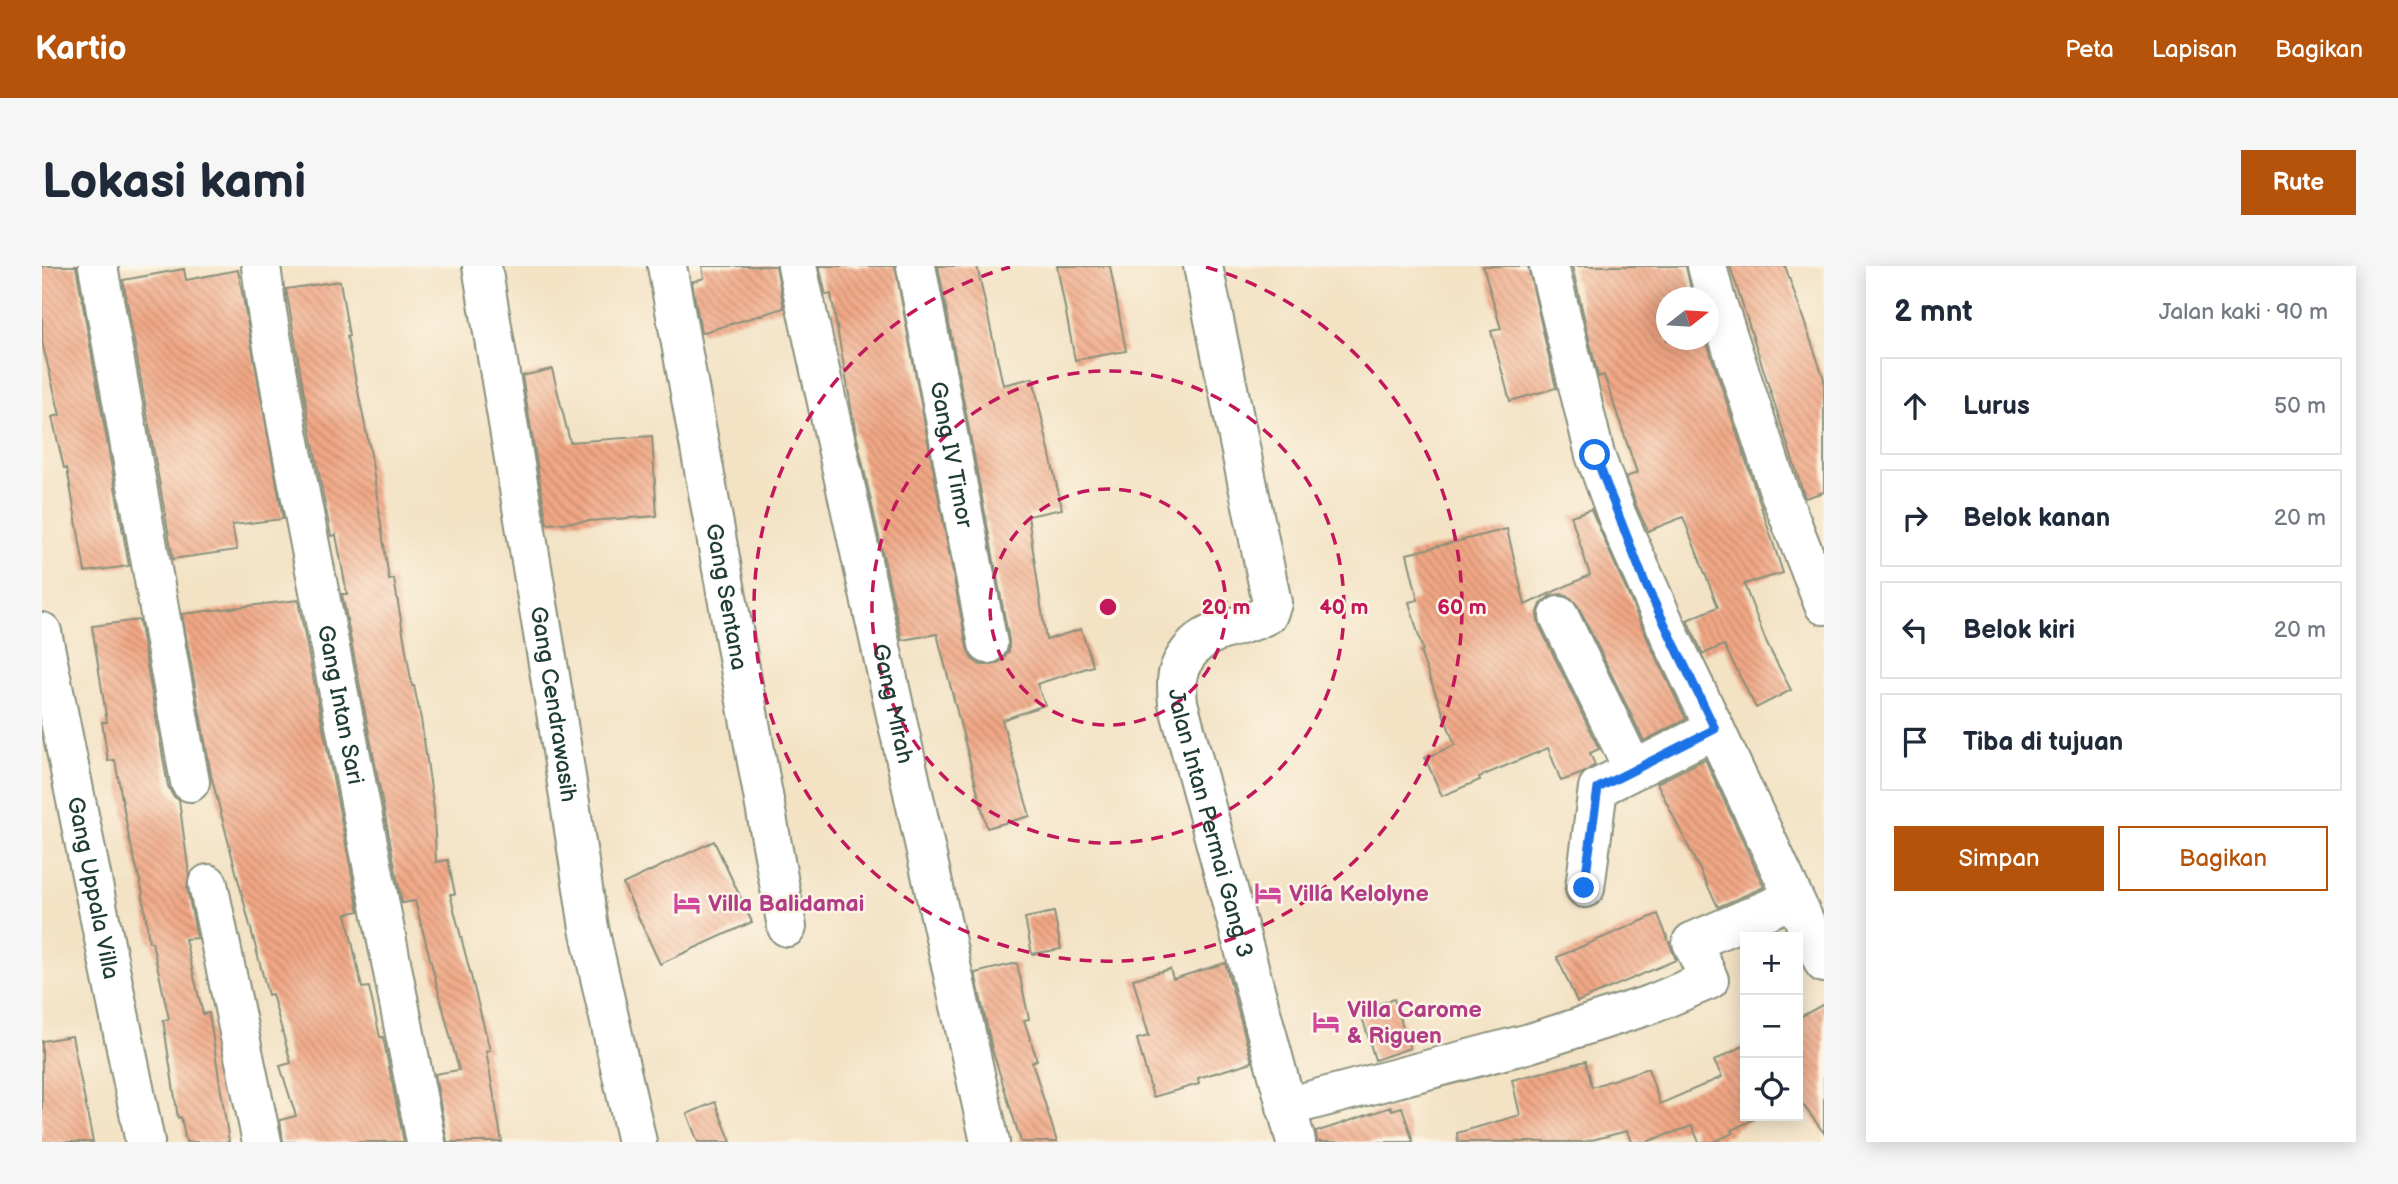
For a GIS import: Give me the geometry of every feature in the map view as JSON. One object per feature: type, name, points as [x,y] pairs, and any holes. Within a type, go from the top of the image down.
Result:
[{"type":"street","points":[[98,266],[190,782]]},
{"type":"street","name":"Gang Intan Sari","points":[[261,266],[287,426],[426,1142]]},
{"type":"street","name":"Gang Cendrawasih","points":[[482,266],[558,723],[589,928],[636,1142]]},
{"type":"street","name":"Gang Sentana","points":[[667,266],[787,927]]},
{"type":"street","name":"Gang Mirah","points":[[797,266],[990,1142]]},
{"type":"street","name":"Gang IV Timor","points":[[916,266],[988,644]]},
{"type":"street","name":"Jalan Intan Permai Gang 3","points":[[1203,266],[1272,603],[1268,614],[1256,622],[1200,639],[1180,665],[1176,682],[1178,703],[1291,1125]]},
{"type":"street","points":[[1549,266],[1595,455],[1645,583],[1824,963]]},
{"type":"street","points":[[1707,266],[1779,491],[1824,605]]},
{"type":"street","points":[[1559,616],[1633,769]]},
{"type":"street","name":"Gang Uppala Villa","points":[[42,632],[145,1142]]},
{"type":"street","points":[[1584,888],[1598,788],[1715,729]]},
{"type":"street","points":[[208,884],[262,1142]]},
{"type":"street","points":[[1291,1125],[1652,1004],[1709,979],[1692,942],[1792,899]]},
{"type":"building","points":[[42,266],[76,266],[129,566],[85,572],[67,468],[64,468],[52,417],[60,415],[42,342]]},
{"type":"building","points":[[702,266],[776,266],[784,308],[701,333],[692,282],[704,278]]},
{"type":"building","points":[[819,266],[895,266],[967,648],[972,659],[981,665],[993,665],[1003,660],[1009,651],[1009,640],[938,266],[977,266],[1003,385],[1033,378],[1062,509],[1028,516],[1046,640],[1081,629],[1093,666],[1037,684],[1045,705],[1002,720],[1030,816],[987,828],[937,634],[902,640],[856,434],[831,294],[826,295]]},
{"type":"building","points":[[1057,266],[1110,266],[1126,351],[1075,360]]},
{"type":"building","points":[[1483,266],[1528,266],[1556,388],[1510,401],[1491,331],[1501,329]]},
{"type":"building","points":[[1572,266],[1686,266],[1691,287],[1656,287],[1656,350],[1709,350],[1783,573],[1744,584],[1767,644],[1791,690],[1756,708],[1724,645],[1703,654],[1687,620],[1718,607],[1683,517],[1648,531],[1626,477],[1637,473],[1604,375],[1598,377]]},
{"type":"building","points":[[1730,266],[1785,266],[1824,379],[1824,492],[1805,498]]},
{"type":"building","points":[[184,269],[186,280],[238,270],[283,519],[232,525],[237,550],[173,559],[123,280]]},
{"type":"building","points":[[340,281],[349,336],[347,337],[371,455],[389,580],[394,579],[412,686],[421,719],[434,810],[436,862],[448,860],[455,894],[450,894],[490,1050],[486,1051],[502,1142],[447,1142],[435,1074],[459,1070],[415,901],[402,903],[342,594],[347,594],[336,535],[331,536],[309,422],[286,289]]},
{"type":"building","points":[[552,369],[570,442],[652,436],[657,516],[547,524],[522,376]]},
{"type":"building","points":[[1591,509],[1651,647],[1686,719],[1644,741],[1578,606],[1571,598],[1561,594],[1550,596],[1541,604],[1537,615],[1539,625],[1599,749],[1590,753],[1595,765],[1583,773],[1561,781],[1548,748],[1442,796],[1425,758],[1455,745],[1420,652],[1423,651],[1409,602],[1418,600],[1407,554],[1507,529],[1525,605],[1590,575],[1571,516]]},
{"type":"building","points":[[298,600],[359,911],[346,914],[362,988],[369,987],[380,1037],[383,1037],[404,1142],[283,1142],[280,1120],[296,1116],[280,1066],[291,1063],[272,994],[268,995],[211,775],[182,614]]},
{"type":"building","points":[[139,620],[168,786],[173,796],[179,800],[189,874],[187,888],[197,938],[185,939],[203,1014],[209,1013],[229,1142],[186,1142],[181,1117],[178,1118],[163,1020],[169,1019],[152,942],[149,942],[142,889],[129,838],[115,760],[108,761],[102,722],[107,722],[92,626]]},
{"type":"building","points":[[1705,759],[1764,887],[1718,907],[1657,783]]},
{"type":"building","name":"Villa Balidamai","points":[[714,841],[752,922],[660,964],[623,884]]},
{"type":"building","points":[[1054,912],[1061,949],[1032,954],[1025,918]]},
{"type":"building","points":[[1658,914],[1676,960],[1577,1002],[1557,957]]},
{"type":"building","points":[[1017,963],[1029,1019],[1024,1020],[1037,1060],[1032,1062],[1057,1142],[1021,1142],[992,1049],[975,973]]},
{"type":"building","points":[[1225,963],[1252,1062],[1198,1078],[1199,1084],[1153,1097],[1137,1039],[1149,1036],[1133,979],[1170,969],[1173,979]]},
{"type":"building","points":[[1394,999],[1410,1048],[1375,1060],[1360,1010]]},
{"type":"building","points":[[1824,1004],[1824,1133],[1803,1105],[1803,1015]]},
{"type":"building","points":[[72,1036],[93,1142],[42,1142],[42,1041]]},
{"type":"building","points":[[1740,1048],[1740,1121],[1750,1121],[1714,1142],[1699,1142],[1692,1126],[1646,1142],[1631,1142],[1627,1131],[1584,1142],[1458,1142],[1457,1133],[1520,1115],[1512,1080],[1586,1061],[1592,1087],[1648,1068],[1660,1104],[1722,1077],[1714,1061]]},
{"type":"building","points":[[715,1102],[731,1142],[698,1142],[687,1114]]},
{"type":"building","points":[[1391,1107],[1392,1110],[1402,1107],[1413,1142],[1317,1142],[1316,1132]]},
{"type":"place","name":"Villa Kelolyne","points":[[1268,893]]},
{"type":"place","name":"Villa Balidamai","points":[[687,903]]},
{"type":"place","name":"Villa Carome & Riguen","points":[[1326,1022]]},
{"type":"route","points":[[1584,888],[1598,788],[1715,729],[1645,583],[1595,455]]}]
